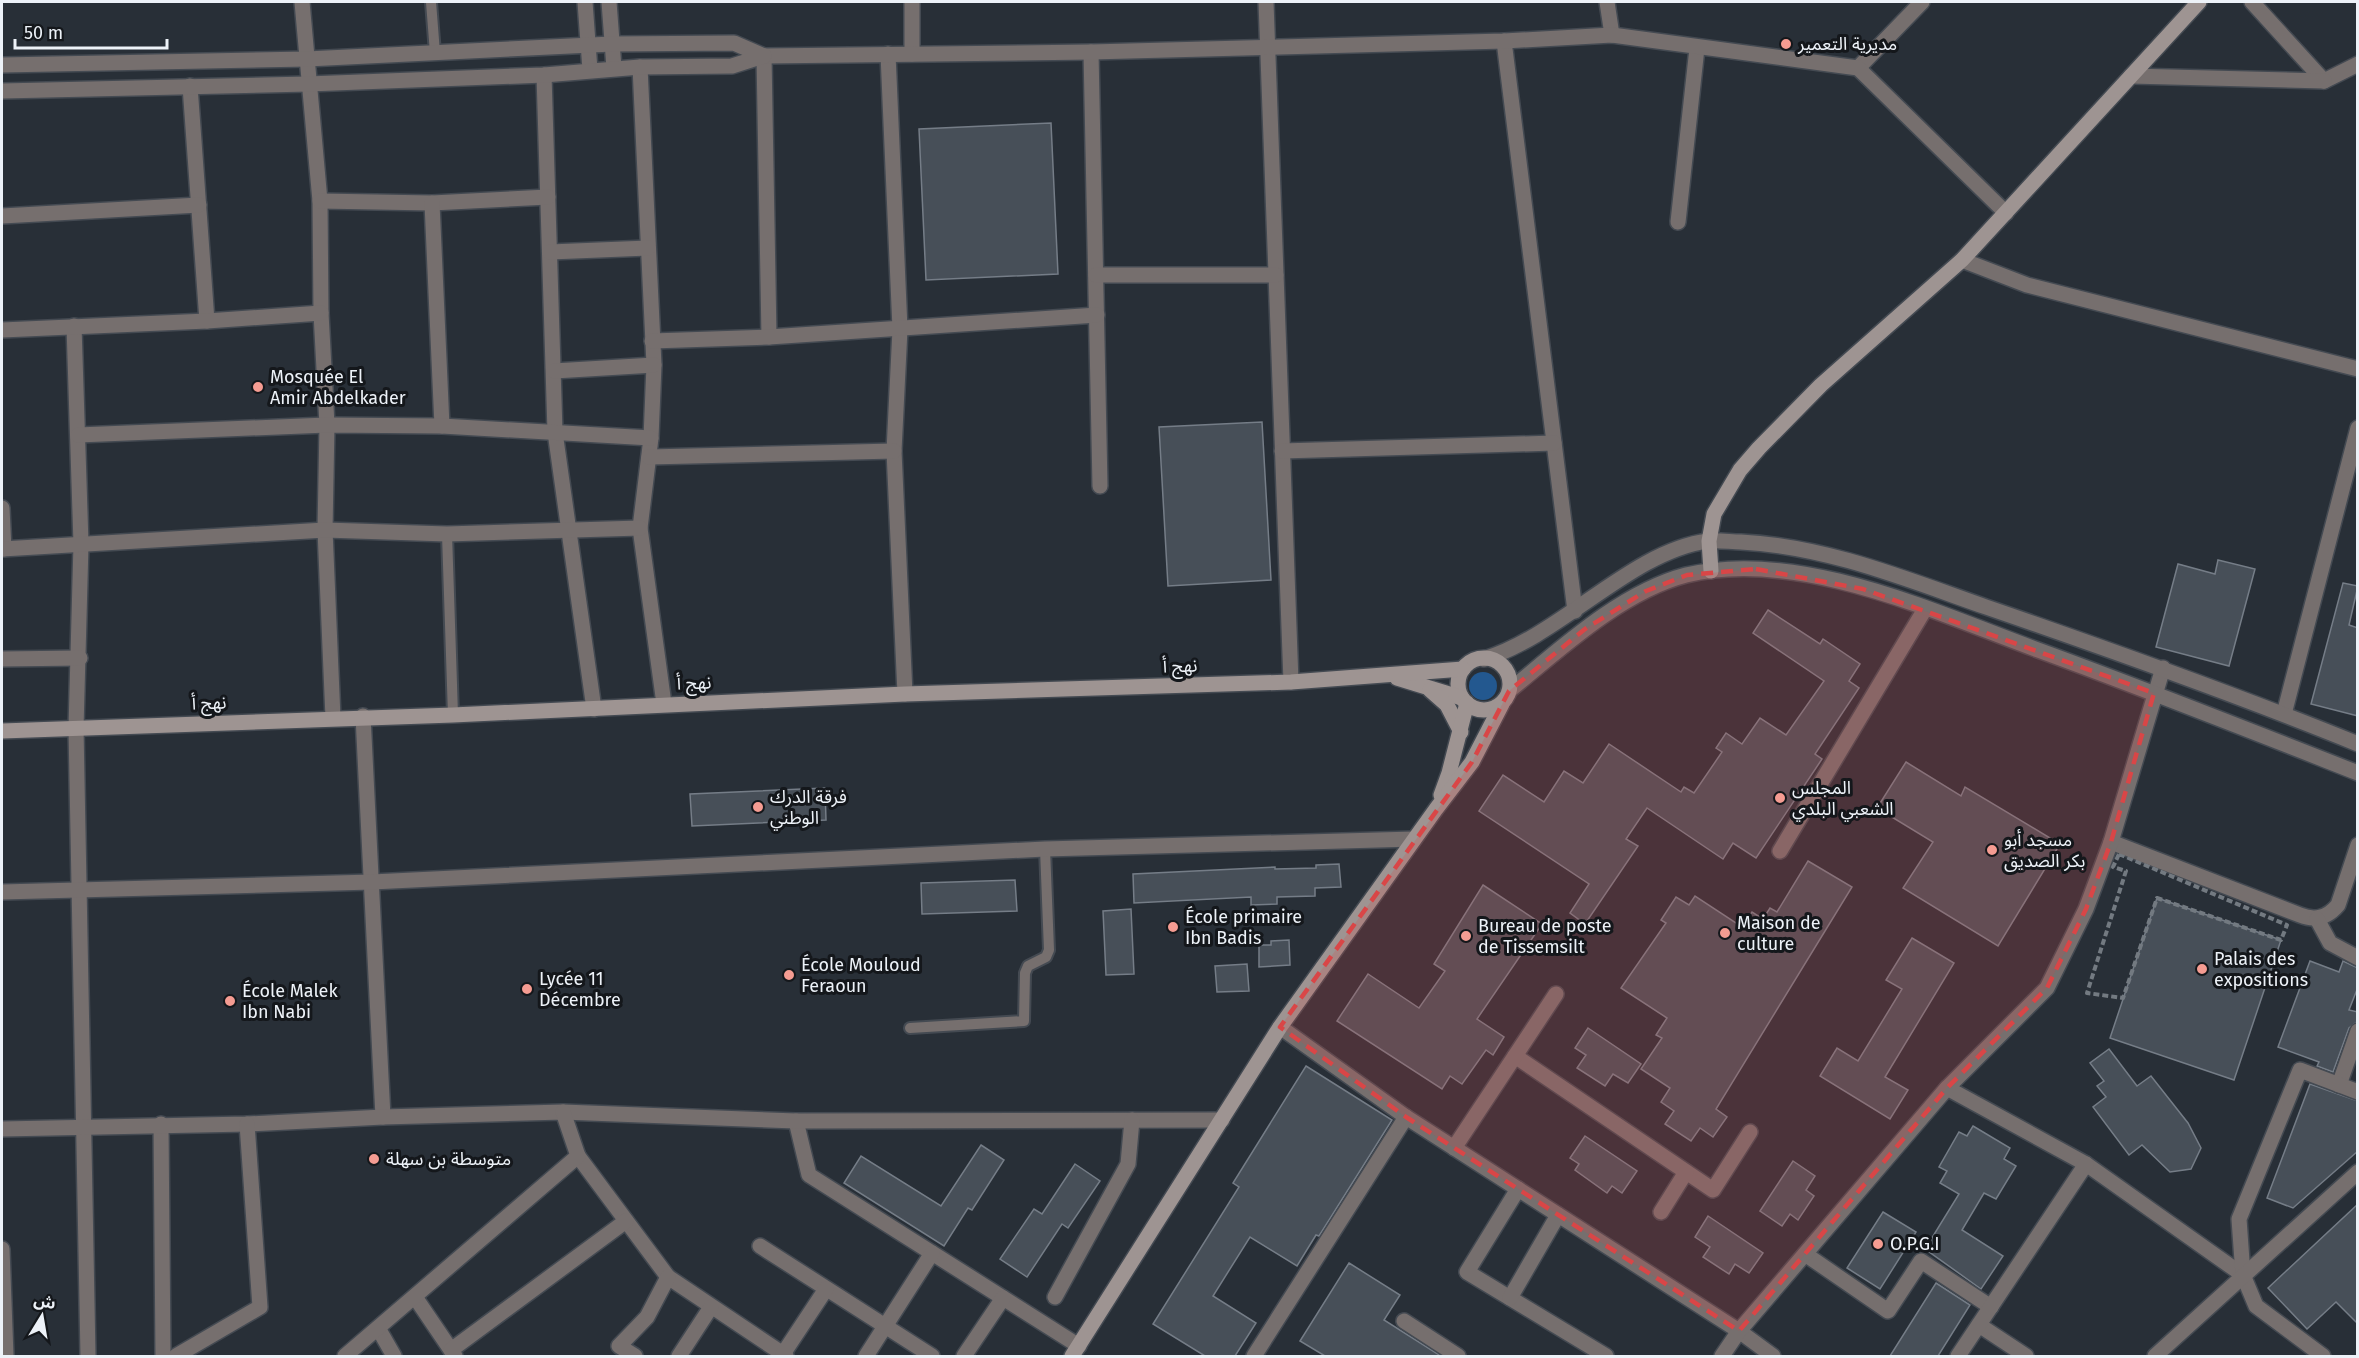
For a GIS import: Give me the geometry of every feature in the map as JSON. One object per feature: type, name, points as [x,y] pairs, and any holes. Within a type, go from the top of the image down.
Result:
[{"type":"main road","points":[[1711,571],[1709,541],[1714,514],[1727,489],[1759,448],[1821,385],[1962,260],[2199,2]]},
{"type":"main road","points":[[1075,1351],[1280,1027],[1436,808],[1472,762],[1506,697],[1510,683],[1505,669],[1492,660],[1476,660],[1463,669],[1459,683],[1465,700],[1461,732],[1436,808]]},
{"type":"main road","name":"نهج أ","points":[[2,731],[363,716],[453,715],[905,694],[1290,682],[1463,669]]},
{"type":"main road","name":"نهج أ","points":[[1389,675],[1465,700]]},
{"type":"main road","points":[[1423,686],[1447,705],[1461,732]]},
{"type":"main road","points":[[1465,700],[1486,710],[1506,697]]},
{"type":"street","points":[[302,2],[320,201],[321,313],[327,425],[325,530],[333,718]]},
{"type":"street","points":[[585,2],[590,70]]},
{"type":"street","points":[[609,2],[614,68]]},
{"type":"street","points":[[912,2],[912,54]]},
{"type":"street","points":[[1266,2],[1290,682]]},
{"type":"street","points":[[1607,2],[1612,35]]},
{"type":"street","points":[[1858,68],[1922,2]]},
{"type":"street","points":[[2252,2],[2324,81]]},
{"type":"street","points":[[2,91],[308,84],[544,75],[614,68],[732,66],[764,56],[1267,48],[1504,41],[1612,35],[1858,68],[2006,213]]},
{"type":"street","points":[[1504,41],[1575,610]]},
{"type":"street","points":[[2,65],[306,58],[612,44],[734,43],[764,56]]},
{"type":"street","points":[[1678,222],[1697,48]]},
{"type":"street","points":[[1091,52],[1100,486]]},
{"type":"street","points":[[888,54],[900,328],[894,451],[905,694]]},
{"type":"street","points":[[764,56],[769,337]]},
{"type":"street","points":[[2131,76],[2324,81],[2358,63]]},
{"type":"street","points":[[640,67],[654,365],[650,457],[640,528],[664,704]]},
{"type":"street","points":[[544,75],[555,432],[594,709]]},
{"type":"street","points":[[190,86],[207,321]]},
{"type":"street","points":[[320,201],[432,203],[548,197]]},
{"type":"street","points":[[432,203],[442,426]]},
{"type":"street","points":[[2,216],[199,205]]},
{"type":"street","points":[[550,252],[648,248]]},
{"type":"street","points":[[1962,260],[2027,285],[2358,369]]},
{"type":"street","points":[[1096,275],[1276,275]]},
{"type":"street","points":[[2,330],[207,321],[321,313]]},
{"type":"street","points":[[652,341],[769,337],[1097,315]]},
{"type":"street","points":[[74,326],[81,544],[80,658],[76,728],[88,1356]]},
{"type":"street","points":[[554,371],[654,365]]},
{"type":"street","points":[[78,435],[327,425],[442,426],[651,438]]},
{"type":"street","points":[[2284,714],[2358,428]]},
{"type":"street","points":[[1282,451],[1554,443]]},
{"type":"street","points":[[650,457],[894,451]]},
{"type":"street","points":[[2,508],[3,549],[325,530],[447,534],[640,528]]},
{"type":"street","points":[[1484,659],[1522,645],[1651,562],[1709,541],[1772,544],[1826,554],[2163,668],[2358,744]]},
{"type":"street","points":[[1506,697],[1586,629],[1646,591],[1687,575],[1711,571],[1756,569],[1803,574],[1863,589],[1925,609],[2154,693],[2358,773]]},
{"type":"street","points":[[1780,851],[1925,609]]},
{"type":"street","points":[[2,659],[80,658]]},
{"type":"street","points":[[1722,1356],[1738,1331],[1947,1088],[2047,988],[2086,909],[2111,842],[2163,668]]},
{"type":"street","points":[[363,716],[383,1117]]},
{"type":"street","points":[[2,892],[372,882],[1045,849],[1414,839]]},
{"type":"street","points":[[2111,842],[2300,915],[2317,919],[2332,912],[2338,905],[2358,845]]},
{"type":"street","points":[[2317,919],[2330,944],[2358,958]]},
{"type":"street","points":[[1454,1148],[1556,994]]},
{"type":"street","points":[[1280,1027],[1406,1117],[1738,1331],[1773,1356]]},
{"type":"street","points":[[2339,1084],[2358,1031]]},
{"type":"street","points":[[1515,1056],[1713,1190],[1750,1132]]},
{"type":"street","points":[[2323,1356],[2256,1306],[2243,1275],[2239,1219],[2300,1070],[2358,1092]]},
{"type":"street","points":[[1947,1088],[2086,1164],[2243,1275]]},
{"type":"street","points":[[563,1112],[578,1156],[668,1277],[784,1355],[826,1288]]},
{"type":"street","points":[[2,1129],[247,1124],[383,1117],[563,1112],[796,1121],[1221,1120]]},
{"type":"street","points":[[1254,1356],[1406,1117]]},
{"type":"street","points":[[1055,1297],[1128,1164],[1132,1120]]},
{"type":"street","points":[[796,1121],[808,1175],[1004,1298],[1075,1351]]},
{"type":"street","points":[[161,1124],[163,1356]]},
{"type":"street","points":[[176,1356],[260,1307],[247,1124]]},
{"type":"street","points":[[345,1356],[578,1156]]},
{"type":"street","points":[[1958,1356],[2086,1164]]},
{"type":"street","points":[[1660,1212],[1686,1172]]},
{"type":"street","points":[[2155,1356],[2358,1172]]},
{"type":"street","points":[[1518,1189],[1467,1272],[1606,1356]]},
{"type":"street","points":[[1510,1298],[1558,1215]]},
{"type":"street","points":[[415,1297],[453,1353],[626,1221]]},
{"type":"street","points":[[760,1246],[932,1356]]},
{"type":"street","points":[[2,1249],[6,1356]]},
{"type":"street","points":[[866,1356],[932,1253]]},
{"type":"street","points":[[1805,1254],[1888,1311],[1922,1262],[1991,1307]]},
{"type":"street","points":[[635,1356],[619,1346],[647,1317],[668,1277]]},
{"type":"street","points":[[964,1356],[1004,1298]]},
{"type":"street","points":[[679,1356],[711,1306]]},
{"type":"street","points":[[1404,1321],[1458,1356]]},
{"type":"street","points":[[1979,1326],[2026,1356]]},
{"type":"street","points":[[378,1328],[394,1356]]},
{"type":"lane","points":[[430,2],[435,53]]},
{"type":"lane","points":[[447,534],[453,715]]},
{"type":"lane","points":[[910,1028],[1024,1021],[1025,974],[1028,966],[1046,957],[1049,950],[1045,849]]},
{"type":"path","points":[[2119,854],[2287,925],[2282,940],[2157,898],[2123,998],[2087,993],[2126,871],[2113,867],[2119,854]]},
{"type":"highlighted area","points":[[1756,569],[1863,589],[2154,693],[2111,842],[2086,909],[2047,988],[1947,1088],[1739,1331],[1406,1117],[1280,1027],[1472,762],[1509,691],[1585,629],[1646,591],[1687,575]]},
{"type":"shaded area","points":[[1483,672],[1493,676],[1497,686],[1493,696],[1483,700],[1473,696],[1469,686],[1473,676]]},
{"type":"building","points":[[1051,123],[1058,274],[926,280],[919,129]]},
{"type":"building","points":[[1262,422],[1271,580],[1168,586],[1159,427]]},
{"type":"building","points":[[2218,560],[2255,569],[2229,666],[2156,647],[2178,564],[2215,574]]},
{"type":"building","points":[[2343,583],[2358,586],[2349,625],[2358,628],[2358,716],[2311,704]]},
{"type":"building","points":[[1768,610],[1820,644],[1823,639],[1860,664],[1849,681],[1859,688],[1815,754],[1822,759],[1756,858],[1733,843],[1723,859],[1647,808],[1626,839],[1638,846],[1585,924],[1570,913],[1589,884],[1479,811],[1503,775],[1544,802],[1564,771],[1583,783],[1609,744],[1681,792],[1684,787],[1694,793],[1722,752],[1716,748],[1726,733],[1742,744],[1760,718],[1786,735],[1824,681],[1753,633]]},
{"type":"building","points":[[1906,762],[1961,796],[1965,787],[2060,844],[1998,946],[1903,888],[1933,842],[1877,808]]},
{"type":"building","name":"فرقة الدرك الوطني","points":[[825,788],[826,820],[692,826],[690,794]]},
{"type":"building","points":[[1808,861],[1852,887],[1716,1109],[1727,1117],[1713,1137],[1700,1128],[1691,1141],[1665,1124],[1674,1111],[1661,1102],[1670,1088],[1641,1069],[1662,1038],[1656,1035],[1667,1018],[1621,988],[1666,923],[1661,920],[1676,897],[1689,905],[1695,896],[1742,927],[1752,912],[1763,919],[1770,908],[1777,912]]},
{"type":"building","points":[[1339,864],[1341,887],[1315,888],[1315,896],[1277,897],[1277,904],[1251,905],[1251,897],[1134,903],[1133,874],[1275,867],[1275,869],[1316,868],[1316,865]]},
{"type":"building","points":[[1015,880],[1017,911],[922,914],[921,883]]},
{"type":"building","points":[[1483,885],[1542,924],[1477,1019],[1504,1037],[1493,1055],[1486,1050],[1462,1084],[1450,1076],[1442,1089],[1337,1021],[1368,974],[1419,1008],[1445,971],[1434,964]]},
{"type":"building","name":"Palais des expositions","points":[[2157,898],[2281,940],[2234,1080],[2110,1038]]},
{"type":"building","points":[[1131,909],[1134,974],[1106,975],[1103,911]]},
{"type":"building","points":[[1912,938],[1954,963],[1885,1077],[1908,1090],[1890,1119],[1820,1076],[1837,1048],[1858,1061],[1902,989],[1886,980]]},
{"type":"building","points":[[1289,940],[1290,965],[1259,967],[1259,945],[1271,945],[1271,941]]},
{"type":"building","points":[[2310,961],[2339,972],[2343,961],[2358,968],[2358,987],[2349,1010],[2358,1012],[2358,1021],[2349,1028],[2333,1072],[2317,1066],[2319,1062],[2278,1047]]},
{"type":"building","points":[[1247,964],[1249,991],[1217,992],[1215,966]]},
{"type":"building","points":[[1588,1028],[1641,1064],[1628,1083],[1613,1074],[1605,1086],[1577,1068],[1586,1055],[1575,1048]]},
{"type":"building","points":[[2109,1049],[2137,1086],[2151,1076],[2188,1123],[2201,1148],[2191,1169],[2170,1172],[2142,1145],[2129,1155],[2093,1107],[2106,1097],[2097,1086],[2104,1081],[2090,1063]]},
{"type":"building","points":[[1306,1066],[1392,1120],[1319,1236],[1316,1235],[1297,1266],[1250,1237],[1213,1296],[1256,1323],[1235,1356],[1205,1356],[1153,1324],[1239,1187],[1233,1183]]},
{"type":"building","points":[[2310,1084],[2358,1101],[2358,1151],[2293,1208],[2267,1198]]},
{"type":"building","points":[[1973,1126],[2010,1148],[2004,1159],[2016,1166],[1996,1199],[1984,1193],[1962,1230],[2003,1256],[1981,1289],[1925,1249],[1959,1194],[1940,1183],[1947,1171],[1939,1167],[1959,1132],[1967,1136]]},
{"type":"building","points":[[1585,1136],[1637,1171],[1622,1193],[1612,1186],[1607,1193],[1575,1170],[1579,1164],[1570,1158]]},
{"type":"building","points":[[981,1145],[1004,1160],[972,1210],[968,1208],[944,1246],[844,1183],[861,1156],[941,1206]]},
{"type":"building","points":[[1793,1161],[1815,1176],[1806,1190],[1814,1196],[1798,1220],[1790,1214],[1782,1226],[1760,1211]]},
{"type":"building","points":[[1075,1164],[1100,1181],[1068,1228],[1062,1224],[1027,1277],[1000,1259],[1034,1209],[1042,1214]]},
{"type":"building","points":[[2358,1204],[2358,1324],[2336,1302],[2307,1329],[2268,1288]]},
{"type":"building","points":[[1883,1212],[1916,1232],[1880,1289],[1847,1268]]},
{"type":"building","points":[[1708,1216],[1763,1253],[1749,1273],[1735,1264],[1729,1274],[1703,1257],[1710,1247],[1695,1237]]},
{"type":"building","points":[[1349,1263],[1400,1295],[1384,1320],[1441,1356],[1325,1356],[1300,1341]]},
{"type":"building","points":[[1936,1283],[1970,1305],[1938,1356],[1890,1356]]},
{"type":"place","name":"مديرية التعمير","points":[[1786,44]]},
{"type":"place","name":"Mosquée El Amir Abdelkader","points":[[258,387]]},
{"type":"place","name":"المجلس الشعبي البلدي","points":[[1780,798]]},
{"type":"place","name":"فرقة الدرك الوطني","points":[[758,807]]},
{"type":"place","name":"مسجد أبو بكر الصديق","points":[[1992,850]]},
{"type":"place","name":"École primaire Ibn Badis","points":[[1173,927]]},
{"type":"place","name":"Maison de culture","points":[[1725,933]]},
{"type":"place","name":"Bureau de poste de Tissemsilt","points":[[1466,936]]},
{"type":"place","name":"Palais des expositions","points":[[2202,969]]},
{"type":"place","name":"École Mouloud Feraoun","points":[[789,975]]},
{"type":"place","name":"Lycée 11 Décembre","points":[[527,989]]},
{"type":"place","name":"École Malek Ibn Nabi","points":[[230,1001]]},
{"type":"place","name":"متوسطة بن سهلة","points":[[374,1159]]},
{"type":"place","name":"O.P.G.I","points":[[1878,1244]]}]
